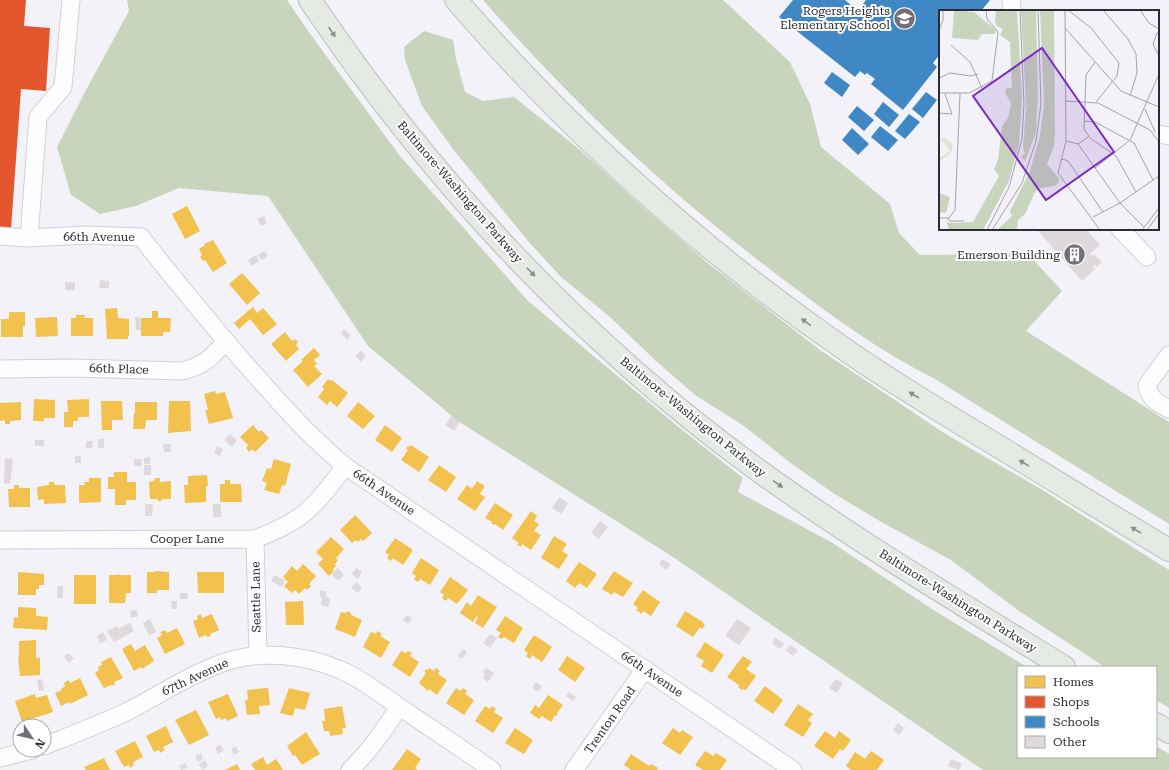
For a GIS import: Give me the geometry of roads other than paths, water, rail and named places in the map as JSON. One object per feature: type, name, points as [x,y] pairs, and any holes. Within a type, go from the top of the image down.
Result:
[{"type":"highway","name":"Baltimore-Washington Parkway","points":[[310,0],[343,50],[438,171],[524,266],[621,360],[680,410],[747,462],[813,510],[1062,666]]},
{"type":"highway","points":[[456,0],[529,81],[593,145],[647,195],[711,250],[841,347],[907,390],[1169,550]]},
{"type":"highway","points":[[1157,725],[1169,732]]},
{"type":"street","points":[[29,238],[38,117],[63,87],[71,0]]},
{"type":"street","points":[[1011,0],[1011,10]]},
{"type":"street","points":[[1159,134],[1169,136]]},
{"type":"street","points":[[1121,230],[1147,257]]},
{"type":"street","name":"66th Avenue","points":[[0,236],[29,238],[86,235],[141,237],[168,272],[284,408],[328,452],[345,466],[793,770]]},
{"type":"street","name":"66th Place","points":[[0,369],[73,368],[182,371],[195,368],[206,362],[226,341]]},
{"type":"street","points":[[1169,355],[1147,385],[1148,393],[1155,401],[1169,409]]},
{"type":"street","name":"Cooper Lane","points":[[0,540],[255,539],[286,526],[306,512],[322,496],[345,466]]},
{"type":"street","name":"Seattle Lane","points":[[255,539],[258,655]]},
{"type":"street","name":"67th Avenue","points":[[52,743],[128,711],[203,671],[237,658],[258,655],[281,656],[312,660],[338,669],[370,687],[492,770]]},
{"type":"street","name":"Trenton Road","points":[[574,770],[645,669]]},
{"type":"street","points":[[350,770],[361,760],[372,746],[398,707]]},
{"type":"street","points":[[0,758],[12,755]]},
{"type":"place","name":"Rogers Heights Elementary School","points":[[905,18]]},
{"type":"place","name":"Emerson Building","points":[[1075,255]]}]
